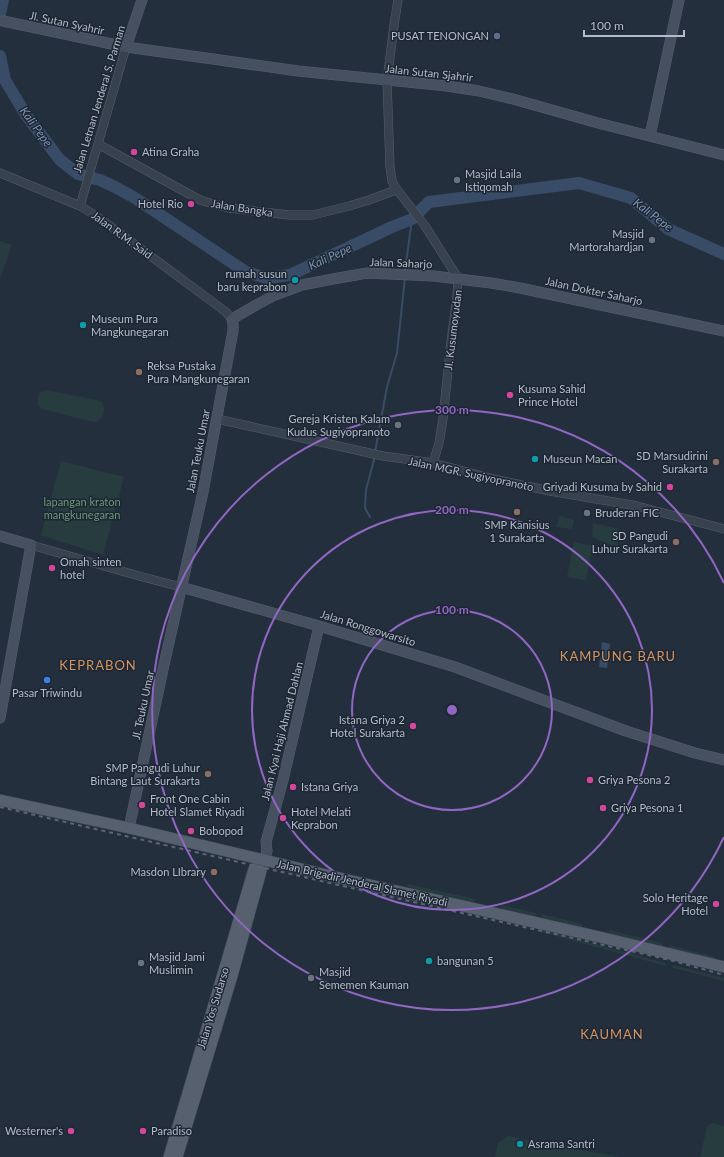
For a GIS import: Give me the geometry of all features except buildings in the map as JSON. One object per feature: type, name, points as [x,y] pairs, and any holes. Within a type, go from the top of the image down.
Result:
[{"type":"main road","name":"Jalan Letnan Jenderal S. Parman","points":[[126,47],[142,0]]},
{"type":"main road","points":[[650,136],[679,0]]},
{"type":"main road","name":"Jl. Sutan Syahrir","points":[[1,21],[126,47]]},
{"type":"main road","name":"Jalan Sutan Sjahrir","points":[[126,47],[298,71],[447,86],[479,91],[724,155]]},
{"type":"main road","name":"Jalan Saharjo","points":[[232,319],[275,295],[302,286],[333,279],[367,273],[458,278]]},
{"type":"main road","name":"Jalan Dokter Saharjo","points":[[458,278],[520,288],[724,331]]},
{"type":"main road","name":"Jalan Teuku Umar","points":[[181,587],[203,492],[217,419],[233,331],[232,319]]},
{"type":"main road","name":"Jalan Ronggowarsito","points":[[0,536],[31,545]]},
{"type":"main road","points":[[0,718],[31,545]]},
{"type":"main road","name":"Jalan Ronggowarsito","points":[[181,587],[320,626],[455,667],[626,732],[695,753],[724,760]]},
{"type":"main road","name":"Jl. Teuku Umar","points":[[129,828],[181,587]]},
{"type":"main road","name":"Jalan Kyai Haji Ahmad Dahlan","points":[[259,865],[259,850],[266,842],[283,780],[320,626]]},
{"type":"main road","name":"Jalan Brigadir Jenderal Slamet Riyadi","points":[[0,800],[129,828],[209,848],[259,865],[348,880],[604,938],[724,967]]},
{"type":"main road","name":"Jalan Yos Sudarso","points":[[177,1157],[196,1081],[259,865]]},
{"type":"main road","name":"Jalan Yos Sudarso","points":[[168,1157],[196,1081]]},
{"type":"street","name":"Jl. Kusumoyudan","points":[[398,0],[387,81],[390,168],[392,182],[396,190],[420,218],[458,278],[443,419],[439,443],[433,464]]},
{"type":"street","name":"Jalan Letnan Jenderal S. Parman","points":[[80,206],[126,47]]},
{"type":"street","name":"Jalan Bangka","points":[[98,144],[200,200],[229,208],[289,215],[313,214],[369,200],[396,190]]},
{"type":"street","name":"Jalan R.M. Said","points":[[0,173],[80,206],[98,217],[226,312],[232,319]]},
{"type":"street","name":"Jalan MGR. Sugiyopranoto","points":[[217,419],[367,452],[433,464],[550,491],[637,506],[724,529]]},
{"type":"street","name":"Jalan Ronggowarsito","points":[[31,545],[181,587]]},
{"type":"green space","points":[[0,241],[12,245],[0,279]]},
{"type":"green space","points":[[46,390],[97,400],[103,403],[104,413],[99,420],[93,422],[42,409],[38,405],[39,393]]},
{"type":"green space","name":"lapangan kraton mangkunegaran","points":[[61,461],[124,477],[103,555],[41,535]]},
{"type":"green space","points":[[560,516],[574,520],[572,529],[556,527]]},
{"type":"green space","points":[[593,523],[619,529],[617,548],[592,537]]},
{"type":"green space","points":[[574,542],[592,546],[586,580],[567,577]]},
{"type":"green space","points":[[408,884],[475,899],[474,902],[407,887]]},
{"type":"green space","points":[[501,905],[536,913],[535,916],[501,908]]},
{"type":"green space","points":[[542,914],[583,924],[582,927],[541,917]]},
{"type":"green space","points":[[542,930],[666,963],[666,966],[541,932]]},
{"type":"green space","points":[[609,930],[663,943],[662,946],[608,933]]},
{"type":"green space","points":[[669,945],[715,957],[715,960],[669,948]]},
{"type":"green space","points":[[673,965],[724,978],[724,981],[673,968]]},
{"type":"green space","points":[[713,1123],[724,1126],[724,1157],[700,1157],[707,1127],[709,1124]]},
{"type":"green space","points":[[508,1136],[619,1157],[495,1157],[498,1143]]},
{"type":"water","points":[[602,642],[610,644],[607,668],[599,667]]},
{"type":"waterway","name":"Kali Pepe","points":[[0,14],[3,0]]},
{"type":"waterway","name":"Kali Pepe","points":[[0,56],[5,80],[26,115],[60,160],[78,174],[100,180],[135,198],[246,272],[267,278],[290,275],[412,219],[429,202],[579,183],[631,198],[668,229],[724,254]]},
{"type":"waterway","points":[[405,271],[412,219]]},
{"type":"waterway","points":[[375,452],[387,387],[397,353],[405,277]]},
{"type":"waterway","points":[[370,517],[365,508],[366,490],[375,456]]},
{"type":"railway","points":[[0,807],[670,960],[724,975]]},
{"type":"place","name":"PUSAT TENONGAN","points":[[497,36]]},
{"type":"place","name":"Atina Graha","points":[[134,152]]},
{"type":"place","name":"Masjid Laila Istiqomah","points":[[457,180]]},
{"type":"place","name":"Hotel Rio","points":[[191,204]]},
{"type":"place","name":"Masjid Martorahardjan","points":[[652,240]]},
{"type":"place","name":"rumah susun baru keprabon","points":[[295,280]]},
{"type":"place","name":"Museum Pura Mangkunegaran","points":[[83,325]]},
{"type":"place","name":"Reksa Pustaka Pura Mangkunegaran","points":[[139,372]]},
{"type":"place","name":"Kusuma Sahid Prince Hotel","points":[[510,395]]},
{"type":"place","name":"Gereja Kristen Kalam Kudus Sugiyopranoto","points":[[398,425]]},
{"type":"place","name":"Museun Macan","points":[[535,459]]},
{"type":"place","name":"SD Marsudirini Surakarta","points":[[716,462]]},
{"type":"place","name":"Griyadi Kusuma by Sahid","points":[[670,487]]},
{"type":"place","name":"SMP Kanisius 1 Surakarta","points":[[517,512]]},
{"type":"place","name":"Bruderan FIC","points":[[587,513]]},
{"type":"place","name":"SD Pangudi Luhur Surakarta","points":[[676,542]]},
{"type":"place","name":"Omah sinten hotel","points":[[52,568]]},
{"type":"place","name":"Pasar Triwindu","points":[[47,680]]},
{"type":"place","name":"Istana Griya 2 Hotel Surakarta","points":[[413,726]]},
{"type":"place","name":"SMP Pangudi Luhur Bintang Laut Surakarta","points":[[208,774]]},
{"type":"place","name":"Griya Pesona 2","points":[[590,780]]},
{"type":"place","name":"Istana Griya","points":[[293,787]]},
{"type":"place","name":"Front One Cabin Hotel Slamet Riyadi","points":[[142,805]]},
{"type":"place","name":"Griya Pesona 1","points":[[603,808]]},
{"type":"place","name":"Hotel Melati Keprabon","points":[[283,818]]},
{"type":"place","name":"Bobopod","points":[[191,831]]},
{"type":"place","name":"Masdon LIbrary","points":[[214,872]]},
{"type":"place","name":"Solo Heritage Hotel","points":[[716,904]]},
{"type":"place","name":"bangunan 5","points":[[429,961]]},
{"type":"place","name":"Masjid Jami Muslimin","points":[[141,963]]},
{"type":"place","name":"Masjid Sememen Kauman","points":[[311,978]]},
{"type":"place","name":"Westerner's","points":[[71,1131]]},
{"type":"place","name":"Paradiso","points":[[143,1131]]},
{"type":"place","name":"Asrama Santri","points":[[520,1144]]},
{"type":"district","name":"KAMPUNG BARU","points":[[618,656]]},
{"type":"district","name":"KEPRABON","points":[[98,665]]},
{"type":"district","name":"KAUMAN","points":[[612,1034]]}]
